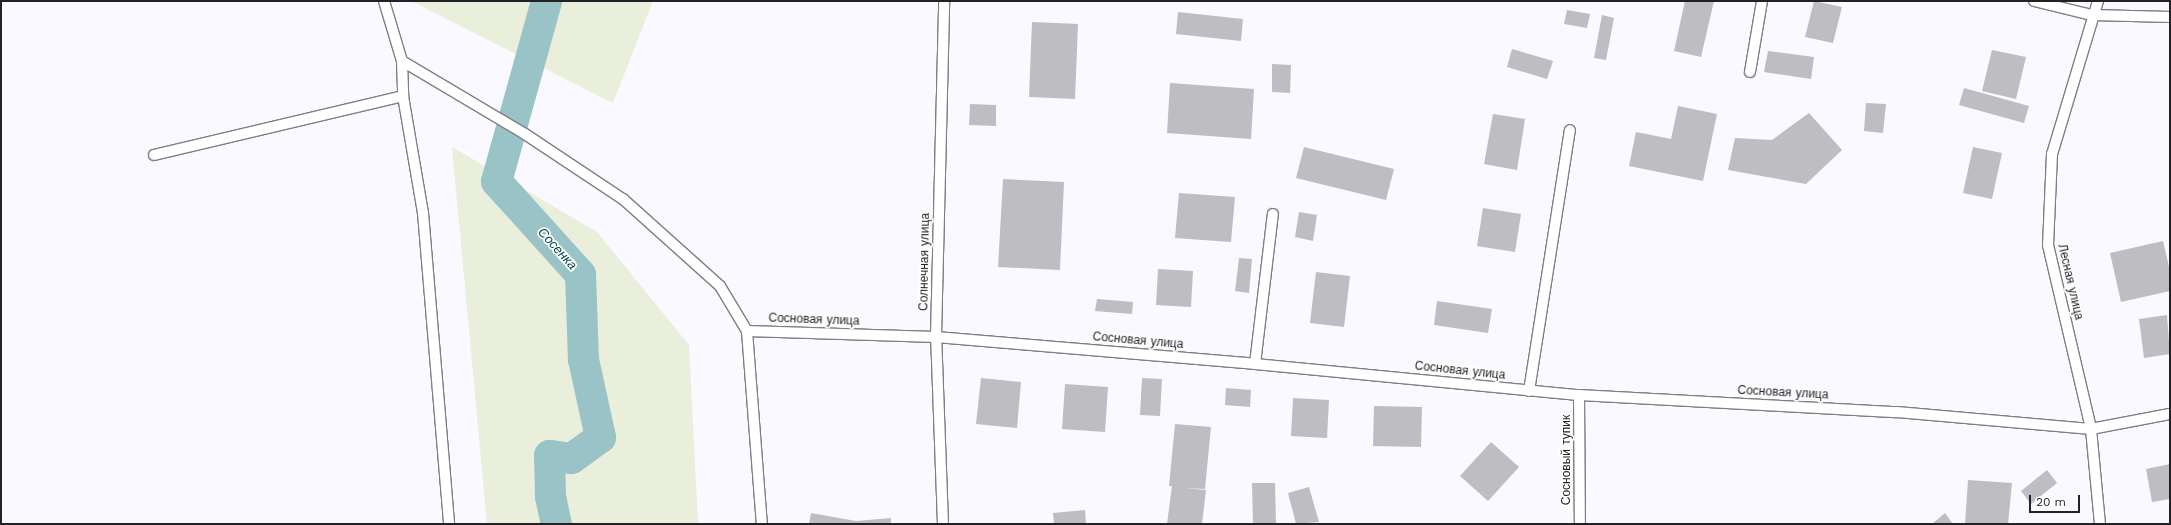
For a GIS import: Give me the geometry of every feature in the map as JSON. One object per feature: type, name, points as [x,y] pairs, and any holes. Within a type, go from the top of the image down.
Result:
[{"type":"lane","points":[[384,1],[402,61],[403,96],[423,213],[449,524]]},
{"type":"lane","name":"Солнечная улица","points":[[943,524],[936,337],[944,1]]},
{"type":"lane","points":[[1750,72],[1762,1]]},
{"type":"lane","points":[[2034,1],[2092,15],[2170,17]]},
{"type":"lane","name":"Лесная улица","points":[[2098,1],[2092,15],[2052,154],[2048,245],[2091,429],[2100,524]]},
{"type":"lane","points":[[402,61],[525,134],[623,199],[720,286],[747,331],[762,524]]},
{"type":"lane","points":[[154,155],[403,96]]},
{"type":"lane","points":[[1529,391],[1570,130]]},
{"type":"lane","points":[[1255,364],[1273,214]]},
{"type":"lane","name":"Сосновая улица","points":[[747,331],[936,337],[1255,364],[1579,395],[1897,412],[2091,429],[2170,414]]},
{"type":"lane","name":"Сосновый тупик","points":[[1579,395],[1580,524]]},
{"type":"green space","points":[[411,1],[653,1],[613,103]]},
{"type":"green space","points":[[452,147],[597,232],[689,345],[698,524],[487,524]]},
{"type":"building","points":[[1685,1],[1714,1],[1701,57],[1674,51]]},
{"type":"building","points":[[1814,1],[1842,7],[1833,43],[1805,37]]},
{"type":"building","points":[[1567,10],[1590,14],[1587,28],[1564,24]]},
{"type":"building","points":[[1178,12],[1243,19],[1241,41],[1176,34]]},
{"type":"building","points":[[1602,15],[1614,18],[1606,60],[1594,58]]},
{"type":"building","points":[[1032,22],[1078,24],[1075,99],[1029,97]]},
{"type":"building","points":[[1512,49],[1553,61],[1547,79],[1507,67]]},
{"type":"building","points":[[1992,50],[2026,57],[2016,99],[1982,91]]},
{"type":"building","points":[[1768,51],[1814,57],[1811,79],[1764,72]]},
{"type":"building","points":[[1272,64],[1291,65],[1290,93],[1272,92]]},
{"type":"building","points":[[1170,83],[1254,89],[1251,139],[1167,133]]},
{"type":"building","points":[[1964,88],[2029,106],[2024,123],[1959,105]]},
{"type":"building","points":[[1866,103],[1886,104],[1883,133],[1864,131]]},
{"type":"building","points":[[970,104],[996,105],[996,126],[969,125]]},
{"type":"building","points":[[1678,106],[1717,114],[1703,181],[1629,166],[1636,132],[1671,139]]},
{"type":"building","points":[[1809,113],[1842,150],[1806,184],[1728,170],[1735,138],[1772,140]]},
{"type":"building","points":[[1493,114],[1525,119],[1517,170],[1484,164]]},
{"type":"building","points":[[1304,147],[1394,169],[1386,200],[1296,178]]},
{"type":"building","points":[[1973,147],[2002,153],[1992,199],[1963,193]]},
{"type":"building","points":[[1003,179],[1064,182],[1060,270],[998,267]]},
{"type":"building","points":[[1179,193],[1235,197],[1231,242],[1175,238]]},
{"type":"building","points":[[1483,208],[1521,214],[1515,252],[1477,246]]},
{"type":"building","points":[[1299,212],[1317,215],[1313,241],[1295,237]]},
{"type":"building","points":[[2163,241],[2170,271],[2170,291],[2121,302],[2110,253]]},
{"type":"building","points":[[1239,258],[1252,259],[1249,293],[1235,291]]},
{"type":"building","points":[[1158,269],[1193,271],[1191,307],[1156,305]]},
{"type":"building","points":[[1316,272],[1350,276],[1344,327],[1310,323]]},
{"type":"building","points":[[1097,299],[1133,302],[1132,314],[1095,311]]},
{"type":"building","points":[[1437,301],[1492,309],[1488,333],[1434,325]]},
{"type":"building","points":[[2167,315],[2170,354],[2144,358],[2139,319]]},
{"type":"building","points":[[981,378],[1021,382],[1017,428],[976,424]]},
{"type":"building","points":[[1142,378],[1162,379],[1160,416],[1140,415]]},
{"type":"building","points":[[1065,384],[1108,387],[1105,432],[1062,429]]},
{"type":"building","points":[[1226,388],[1251,390],[1250,407],[1225,405]]},
{"type":"building","points":[[1293,398],[1329,400],[1327,438],[1291,436]]},
{"type":"building","points":[[1374,406],[1422,407],[1421,447],[1373,446]]},
{"type":"building","points":[[1175,424],[1211,427],[1205,489],[1185,488],[1206,490],[1202,524],[1167,524],[1172,486],[1169,486]]},
{"type":"building","points":[[1491,442],[1519,467],[1488,501],[1460,476]]},
{"type":"building","points":[[2170,464],[2170,499],[2152,502],[2146,469]]},
{"type":"building","points":[[2047,470],[2057,483],[2031,504],[2021,491]]},
{"type":"building","points":[[1968,480],[2012,483],[2008,524],[1965,524]]},
{"type":"building","points":[[1252,483],[1275,483],[1276,524],[1253,524]]},
{"type":"building","points":[[1309,487],[1319,522],[1296,524],[1288,493]]},
{"type":"building","points":[[1085,510],[1086,524],[1054,524],[1053,513]]},
{"type":"building","points":[[811,513],[856,521],[891,518],[891,524],[809,524]]},
{"type":"building","points":[[1945,513],[1953,524],[1932,524]]},
{"type":"waterway","name":"Сосенка","points":[[546,1],[496,181],[580,274],[583,359],[600,437],[571,458],[549,455],[550,496],[556,524]]}]
